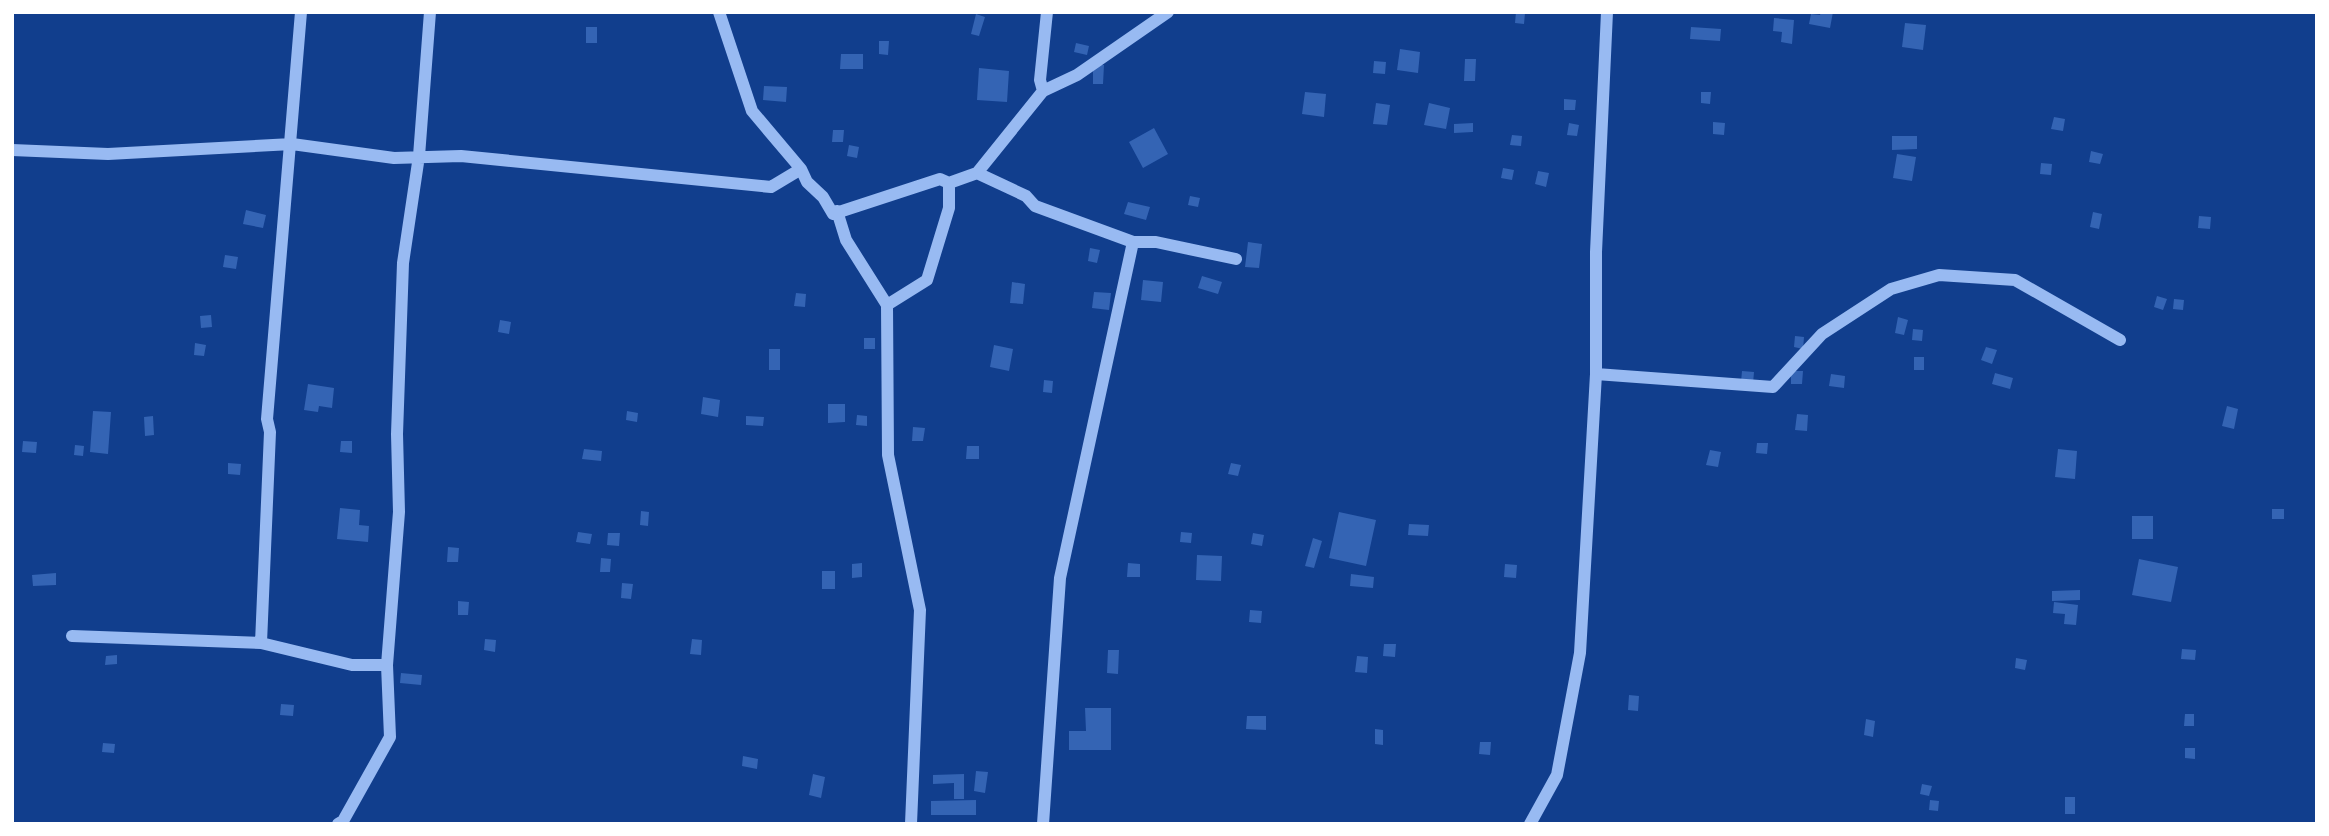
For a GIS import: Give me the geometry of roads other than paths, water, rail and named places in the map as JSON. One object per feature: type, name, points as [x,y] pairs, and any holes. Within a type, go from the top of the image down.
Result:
[{"type":"street","points":[[261,643],[270,432],[267,419],[292,145],[301,12]]},
{"type":"street","points":[[338,824],[343,821],[390,737],[387,665],[399,512],[397,434],[403,263],[419,156],[430,12]]},
{"type":"street","points":[[719,12],[752,111],[801,169],[807,182],[836,214],[846,240],[887,305],[888,455],[920,610],[911,824]]},
{"type":"street","points":[[1043,91],[1040,80],[1047,12]]},
{"type":"street","points":[[836,214],[940,179],[950,183],[978,173],[1043,91],[1077,75],[1168,12]]},
{"type":"street","points":[[1530,824],[1557,775],[1580,653],[1596,374],[1596,252],[1607,12]]},
{"type":"street","points":[[12,150],[108,154],[292,145],[394,158],[461,156],[771,187],[801,169]]},
{"type":"street","points":[[978,173],[1026,196],[1035,206],[1133,242],[1156,242],[1236,259]]},
{"type":"street","points":[[887,305],[927,280],[949,208],[950,183]]},
{"type":"street","points":[[1043,824],[1060,578],[1133,242]]},
{"type":"street","points":[[1596,374],[1773,387],[1822,334],[1891,289],[1939,275],[2015,280],[2120,340]]},
{"type":"street","points":[[72,636],[261,643],[352,665],[387,665]]}]
